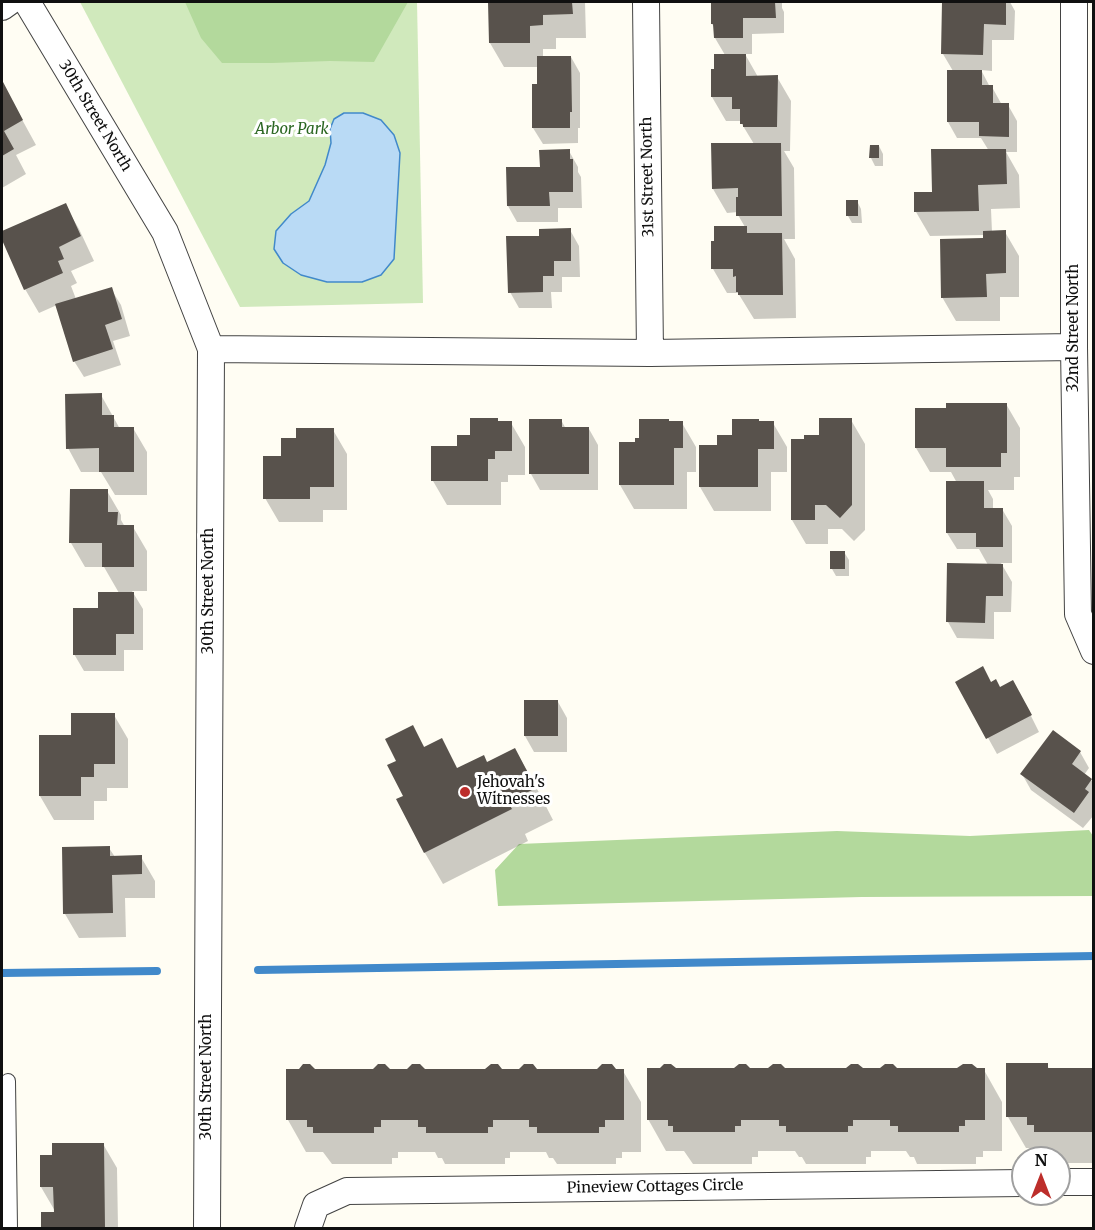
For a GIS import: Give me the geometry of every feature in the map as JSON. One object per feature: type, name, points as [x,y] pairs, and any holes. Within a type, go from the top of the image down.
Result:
[{"type":"street","points":[[2,7],[9,2]]},
{"type":"street","name":"30th Street North","points":[[27,2],[165,232],[211,349],[207,1228]]},
{"type":"street","name":"31st Street North","points":[[646,2],[650,353]]},
{"type":"street","name":"32nd Street North","points":[[1074,2],[1074,347],[1078,615],[1094,651]]},
{"type":"street","points":[[211,349],[650,353],[1074,347]]},
{"type":"street","points":[[1071,1182],[1094,1182]]},
{"type":"street","name":"Pineview Cottages Circle","points":[[308,1228],[316,1205],[347,1191],[1011,1183]]},
{"type":"lane","points":[[8,1081],[10,1228]]},
{"type":"green space","name":"Arbor Park","points":[[80,2],[417,2],[423,303],[240,307]]},
{"type":"green space","points":[[185,2],[408,2],[374,62],[222,63],[201,38]]},
{"type":"green space","points":[[1089,830],[1093,836],[1093,896],[862,897],[498,906],[495,870],[519,844],[837,831],[970,836]]},
{"type":"water","points":[[344,113],[363,113],[381,120],[394,135],[400,153],[394,259],[381,275],[362,282],[327,282],[301,275],[283,263],[274,249],[276,231],[291,214],[309,201],[325,165],[331,143],[330,129],[334,119]]},
{"type":"building","points":[[488,2],[572,2],[573,14],[543,15],[543,25],[530,26],[530,43],[489,43]]},
{"type":"building","points":[[711,2],[775,2],[776,18],[743,18],[743,38],[714,38],[713,24],[711,24]]},
{"type":"building","points":[[942,2],[1006,2],[1006,25],[984,24],[983,55],[941,54]]},
{"type":"building","points":[[714,54],[746,54],[746,76],[778,75],[777,127],[743,127],[743,124],[740,124],[740,109],[732,109],[732,97],[711,97],[711,69],[714,69]]},
{"type":"building","points":[[537,56],[571,56],[570,128],[532,128],[532,84],[537,84]]},
{"type":"building","points":[[947,70],[982,70],[982,85],[993,85],[993,103],[1009,103],[1009,137],[979,136],[979,122],[947,122]]},
{"type":"building","points":[[2,80],[23,120],[4,131],[14,149],[2,156]]},
{"type":"building","points":[[711,143],[781,143],[782,216],[736,216],[738,188],[712,189]]},
{"type":"building","points":[[870,145],[879,145],[879,158],[869,158]]},
{"type":"building","points":[[570,149],[570,159],[573,159],[573,192],[549,192],[550,206],[507,206],[506,167],[540,167],[539,150]]},
{"type":"building","points":[[931,149],[1006,149],[1007,184],[978,185],[979,211],[914,212],[914,192],[932,192]]},
{"type":"building","points":[[846,200],[858,200],[858,216],[846,216]]},
{"type":"building","points":[[66,203],[81,236],[59,247],[64,259],[58,261],[63,273],[24,290],[2,240],[2,231]]},
{"type":"building","points":[[714,226],[747,226],[747,233],[782,233],[783,295],[738,295],[733,269],[711,269],[711,241],[714,241]]},
{"type":"building","points":[[571,228],[571,261],[554,261],[554,276],[543,276],[543,292],[508,293],[506,236],[539,236],[539,229]]},
{"type":"building","points":[[1006,230],[1006,273],[986,274],[987,297],[941,298],[940,239],[983,238],[983,231]]},
{"type":"building","points":[[112,287],[122,319],[105,325],[113,349],[73,362],[55,304]]},
{"type":"building","points":[[102,393],[102,415],[114,415],[114,427],[134,427],[134,472],[99,472],[99,448],[66,449],[65,394]]},
{"type":"building","points":[[946,403],[1007,403],[1007,453],[1001,453],[1001,467],[946,467],[946,448],[915,448],[915,408],[946,408]]},
{"type":"building","points":[[470,418],[498,418],[498,421],[512,421],[512,451],[495,451],[495,459],[488,459],[488,481],[431,481],[431,446],[457,446],[457,435],[470,435]]},
{"type":"building","points":[[819,418],[852,418],[852,505],[840,518],[826,505],[815,505],[815,520],[791,520],[791,439],[804,439],[804,435],[819,435]]},
{"type":"building","points":[[529,419],[562,419],[562,427],[589,427],[589,474],[529,474]]},
{"type":"building","points":[[639,419],[683,421],[683,448],[674,448],[674,485],[619,485],[619,442],[635,442],[635,438],[639,438]]},
{"type":"building","points":[[732,419],[774,421],[774,449],[758,449],[758,487],[699,487],[699,445],[717,445],[717,435],[732,435]]},
{"type":"building","points":[[296,428],[334,428],[334,487],[310,487],[310,499],[263,499],[263,456],[281,456],[281,438],[296,438]]},
{"type":"building","points":[[946,481],[984,481],[984,508],[1003,508],[1003,547],[976,547],[976,533],[946,533]]},
{"type":"building","points":[[70,489],[108,489],[108,512],[118,512],[117,525],[134,525],[134,567],[102,567],[102,543],[69,543]]},
{"type":"building","points":[[830,551],[845,551],[845,569],[830,569]]},
{"type":"building","points":[[947,563],[1003,564],[1003,596],[986,596],[985,623],[946,622]]},
{"type":"building","points":[[98,592],[134,592],[134,634],[116,634],[116,655],[73,655],[73,608],[98,608]]},
{"type":"building","points":[[983,666],[991,682],[996,679],[1000,687],[1013,680],[1032,715],[986,739],[955,682]]},
{"type":"building","points":[[524,700],[558,700],[558,736],[524,736]]},
{"type":"building","points":[[71,713],[115,713],[115,764],[94,764],[94,777],[81,777],[81,796],[39,796],[39,735],[71,735]]},
{"type":"building","name":"Jehovah's Witnesses","points":[[413,725],[424,747],[442,738],[457,768],[484,755],[487,762],[515,748],[536,788],[508,802],[512,809],[424,853],[396,799],[403,796],[387,765],[396,761],[385,739]]},
{"type":"building","points":[[1053,730],[1081,751],[1072,764],[1092,779],[1085,789],[1089,792],[1074,813],[1020,774]]},
{"type":"building","points":[[110,846],[110,856],[142,855],[142,874],[112,875],[113,913],[63,914],[62,847]]},
{"type":"building","points":[[1006,1063],[1048,1063],[1048,1068],[1094,1068],[1094,1132],[1034,1132],[1034,1125],[1027,1125],[1027,1117],[1006,1117]]},
{"type":"building","points":[[303,1064],[310,1064],[315,1069],[373,1069],[378,1064],[385,1064],[390,1069],[407,1069],[412,1064],[420,1064],[425,1069],[485,1069],[491,1064],[498,1064],[502,1069],[519,1069],[524,1064],[533,1064],[537,1069],[597,1069],[602,1064],[612,1064],[616,1069],[624,1069],[624,1120],[605,1120],[605,1127],[599,1127],[599,1133],[537,1133],[537,1127],[529,1127],[529,1120],[493,1120],[493,1127],[488,1127],[488,1133],[426,1133],[426,1127],[418,1127],[418,1120],[381,1120],[381,1127],[374,1127],[374,1133],[313,1133],[313,1127],[307,1127],[307,1120],[286,1120],[286,1069],[299,1069]]},
{"type":"building","points":[[664,1064],[671,1064],[676,1068],[734,1068],[739,1064],[746,1064],[750,1068],[768,1068],[773,1064],[781,1064],[785,1068],[846,1068],[851,1064],[858,1064],[863,1068],[880,1068],[885,1064],[893,1064],[897,1068],[957,1068],[963,1064],[972,1064],[977,1068],[985,1068],[985,1120],[965,1120],[965,1126],[959,1126],[959,1132],[898,1132],[898,1126],[890,1126],[890,1120],[853,1120],[853,1126],[848,1126],[848,1132],[786,1132],[786,1126],[779,1126],[779,1120],[741,1120],[741,1126],[735,1126],[735,1132],[673,1132],[673,1126],[668,1126],[668,1120],[647,1120],[647,1068],[660,1068]]},
{"type":"building","points":[[52,1143],[104,1143],[105,1228],[41,1228],[41,1212],[54,1212],[53,1187],[40,1187],[40,1155],[52,1155]]},
{"type":"waterway","points":[[258,970],[1094,956]]},
{"type":"waterway","points":[[2,973],[157,971]]},
{"type":"place","name":"Jehovah's Witnesses","points":[[465,792]]}]
